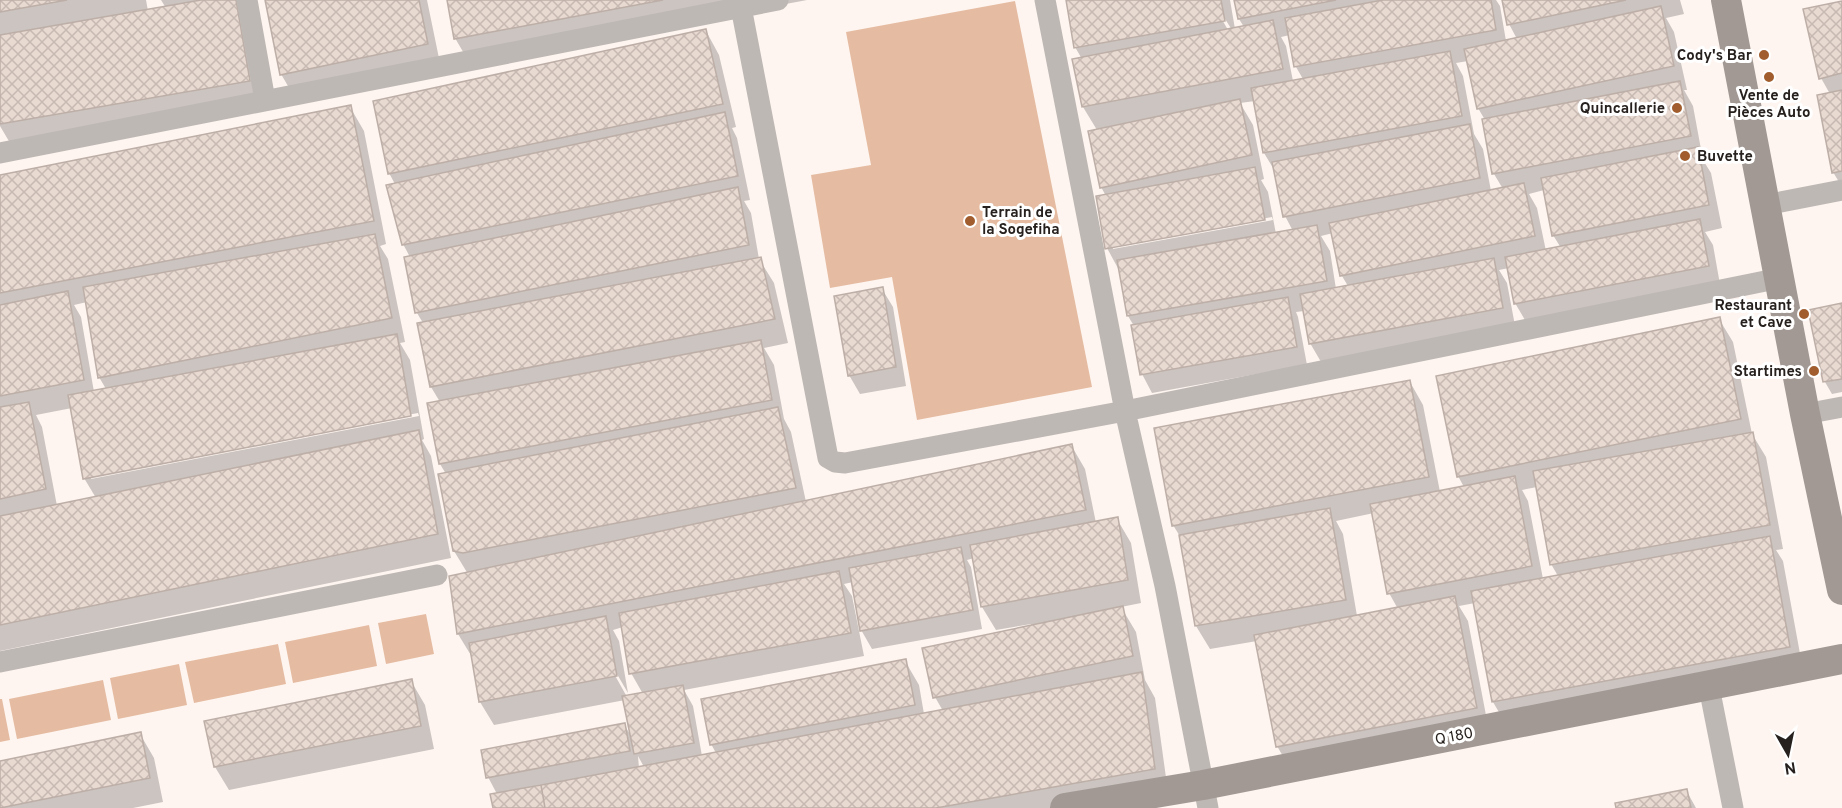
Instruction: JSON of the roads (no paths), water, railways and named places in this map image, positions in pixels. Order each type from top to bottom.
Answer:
[{"type":"street","points":[[247,0],[265,100]]},
{"type":"street","points":[[0,153],[778,0]]},
{"type":"street","points":[[1045,0],[1125,411],[1166,586],[1206,796]]},
{"type":"street","points":[[1726,0],[1805,414],[1842,590]]},
{"type":"street","points":[[741,7],[828,458],[835,462],[845,463],[1125,411],[1780,278]]},
{"type":"street","points":[[1765,205],[1842,189]]},
{"type":"street","points":[[1805,414],[1842,407]]},
{"type":"street","points":[[0,662],[437,576]]},
{"type":"street","name":"Q 180","points":[[1065,808],[1206,796],[1842,659]]},
{"type":"street","points":[[1709,687],[1733,808]]},
{"type":"place","name":"Cody's Bar","points":[[1764,55]]},
{"type":"place","name":"Vente de Pièces Auto","points":[[1769,77]]},
{"type":"place","name":"Quincallerie","points":[[1677,108]]},
{"type":"place","name":"Buvette","points":[[1685,156]]},
{"type":"place","name":"Terrain de la Sogefiha","points":[[970,221]]},
{"type":"place","name":"Restaurant et Cave","points":[[1804,314]]},
{"type":"place","name":"Startimes","points":[[1814,371]]}]
